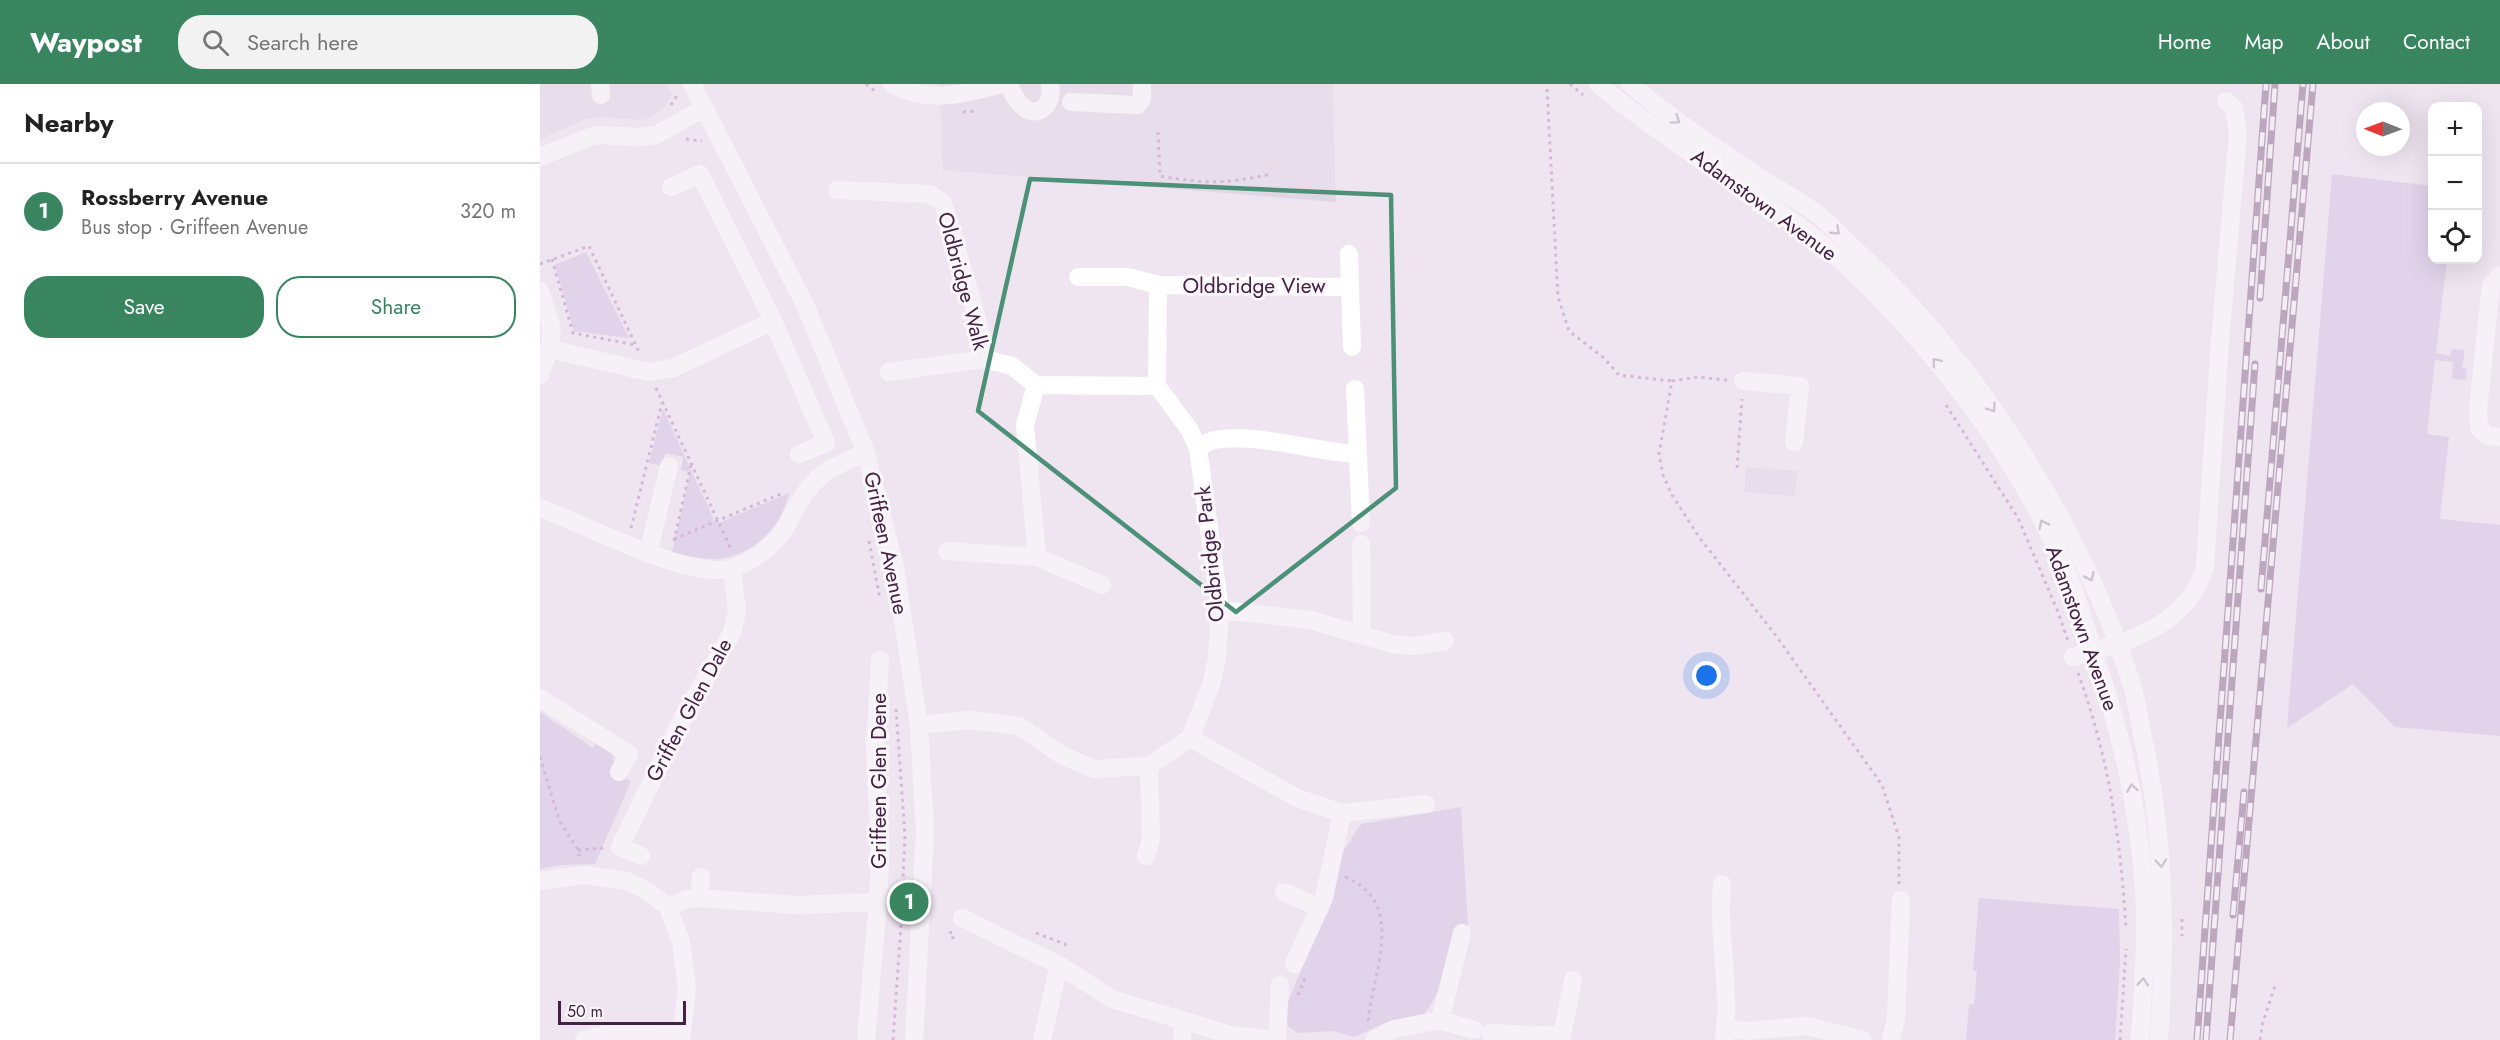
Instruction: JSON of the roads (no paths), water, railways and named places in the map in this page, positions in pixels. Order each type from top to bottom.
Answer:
[{"type":"street","name":"Griffeen Avenue","points":[[692,84],[806,307],[866,453],[895,567],[919,725],[925,832],[914,1040]]},
{"type":"street","points":[[892,84],[913,93],[945,97],[1002,84]]},
{"type":"street","points":[[1008,84],[1021,105],[1033,111],[1049,103],[1052,94],[1050,84]]},
{"type":"street","points":[[1071,102],[1137,105],[1142,99],[1142,84]]},
{"type":"street","name":"Adamstown Avenue","points":[[1629,84],[1655,106],[1820,216],[1891,283],[1957,358],[2011,436],[2080,556],[2132,685],[2151,771],[2162,866],[2164,962],[2159,1040]]},
{"type":"street","name":"Adamstown Avenue","points":[[1592,90],[1632,112],[1782,213],[1843,262],[1910,330],[1970,404],[2029,495],[2067,572],[2110,700],[2127,762],[2144,879],[2145,964],[2140,1040]]},
{"type":"street","points":[[2073,657],[2144,634],[2182,609],[2199,587],[2205,567],[2217,375],[2238,134],[2234,108],[2226,101]]},
{"type":"street","points":[[540,157],[595,135],[642,137],[656,135],[704,108]]},
{"type":"street","points":[[671,187],[700,174],[773,321],[826,443],[799,454]]},
{"type":"street","name":"Oldbridge Walk","points":[[837,190],[930,194],[943,203],[979,325],[984,359]]},
{"type":"street","name":"Oldbridge View","points":[[1349,254],[1352,347]]},
{"type":"street","points":[[2500,275],[2491,285],[2478,409],[2479,428],[2488,436],[2500,437]]},
{"type":"street","name":"Oldbridge View","points":[[1078,277],[1128,277],[1158,285],[1350,287]]},
{"type":"street","name":"Oldbridge View","points":[[1157,386],[1158,285]]},
{"type":"street","points":[[540,291],[552,329],[549,349],[540,375]]},
{"type":"street","points":[[549,349],[649,372],[673,368],[773,321]]},
{"type":"street","points":[[889,372],[984,359],[1012,366],[1036,385],[1157,386]]},
{"type":"street","points":[[1743,381],[1800,386],[1794,442]]},
{"type":"street","points":[[1036,385],[1025,425],[1037,557]]},
{"type":"street","name":"Oldbridge Park","points":[[1157,386],[1189,429],[1198,448],[1220,610],[1215,667],[1211,684],[1190,738]]},
{"type":"street","points":[[1355,389],[1361,523]]},
{"type":"street","points":[[1198,448],[1213,440],[1260,440],[1331,453],[1358,454]]},
{"type":"street","points":[[540,508],[678,565],[713,570],[735,567],[758,555],[776,540],[801,498],[826,469],[866,453]]},
{"type":"street","points":[[656,556],[669,466]]},
{"type":"street","points":[[1361,544],[1362,635]]},
{"type":"street","points":[[947,551],[1037,557],[1102,585]]},
{"type":"street","name":"Griffen Glen Dale","points":[[642,856],[612,847],[732,633],[737,612],[735,567]]},
{"type":"street","points":[[1220,610],[1311,620],[1392,644],[1413,646],[1445,641]]},
{"type":"street","name":"Griffeen Glen Dene","points":[[866,1040],[880,863],[875,746],[880,660]]},
{"type":"street","points":[[540,698],[629,754],[619,772]]},
{"type":"street","points":[[919,725],[969,720],[1019,726],[1063,756],[1094,770],[1149,766],[1190,738],[1297,798],[1342,813],[1426,804]]},
{"type":"street","points":[[1146,856],[1151,839],[1149,766]]},
{"type":"street","points":[[1294,964],[1320,908],[1342,813]]},
{"type":"street","points":[[540,881],[584,875],[627,881],[649,892],[668,907],[681,942],[687,989],[681,1038],[622,1031],[584,1040]]},
{"type":"street","points":[[699,898],[701,878]]},
{"type":"street","points":[[1722,884],[1720,912],[1725,1034],[1807,1026],[1863,1040]]},
{"type":"street","points":[[1284,892],[1320,908]]},
{"type":"street","points":[[668,907],[687,898],[796,905],[878,902]]},
{"type":"street","points":[[1891,1040],[1896,1018],[1902,900]]},
{"type":"street","points":[[962,918],[1064,959],[1112,999],[1183,1031],[1276,1040],[1280,985]]},
{"type":"street","points":[[1440,1020],[1462,933]]},
{"type":"street","points":[[1042,1040],[1064,959]]},
{"type":"street","points":[[1370,1035],[1440,1020],[1482,1031],[1562,1038],[1573,980]]},
{"type":"railway","points":[[2197,1040],[2266,84]]},
{"type":"railway","points":[[2260,298],[2275,84]]},
{"type":"railway","points":[[2261,589],[2303,84]]},
{"type":"railway","points":[[2230,1040],[2313,84]]},
{"type":"railway","points":[[2206,1040],[2255,364]]},
{"type":"railway","points":[[2233,915],[2244,792]]},
{"type":"place","name":"Rossberry Avenue","points":[[909,902]]}]
